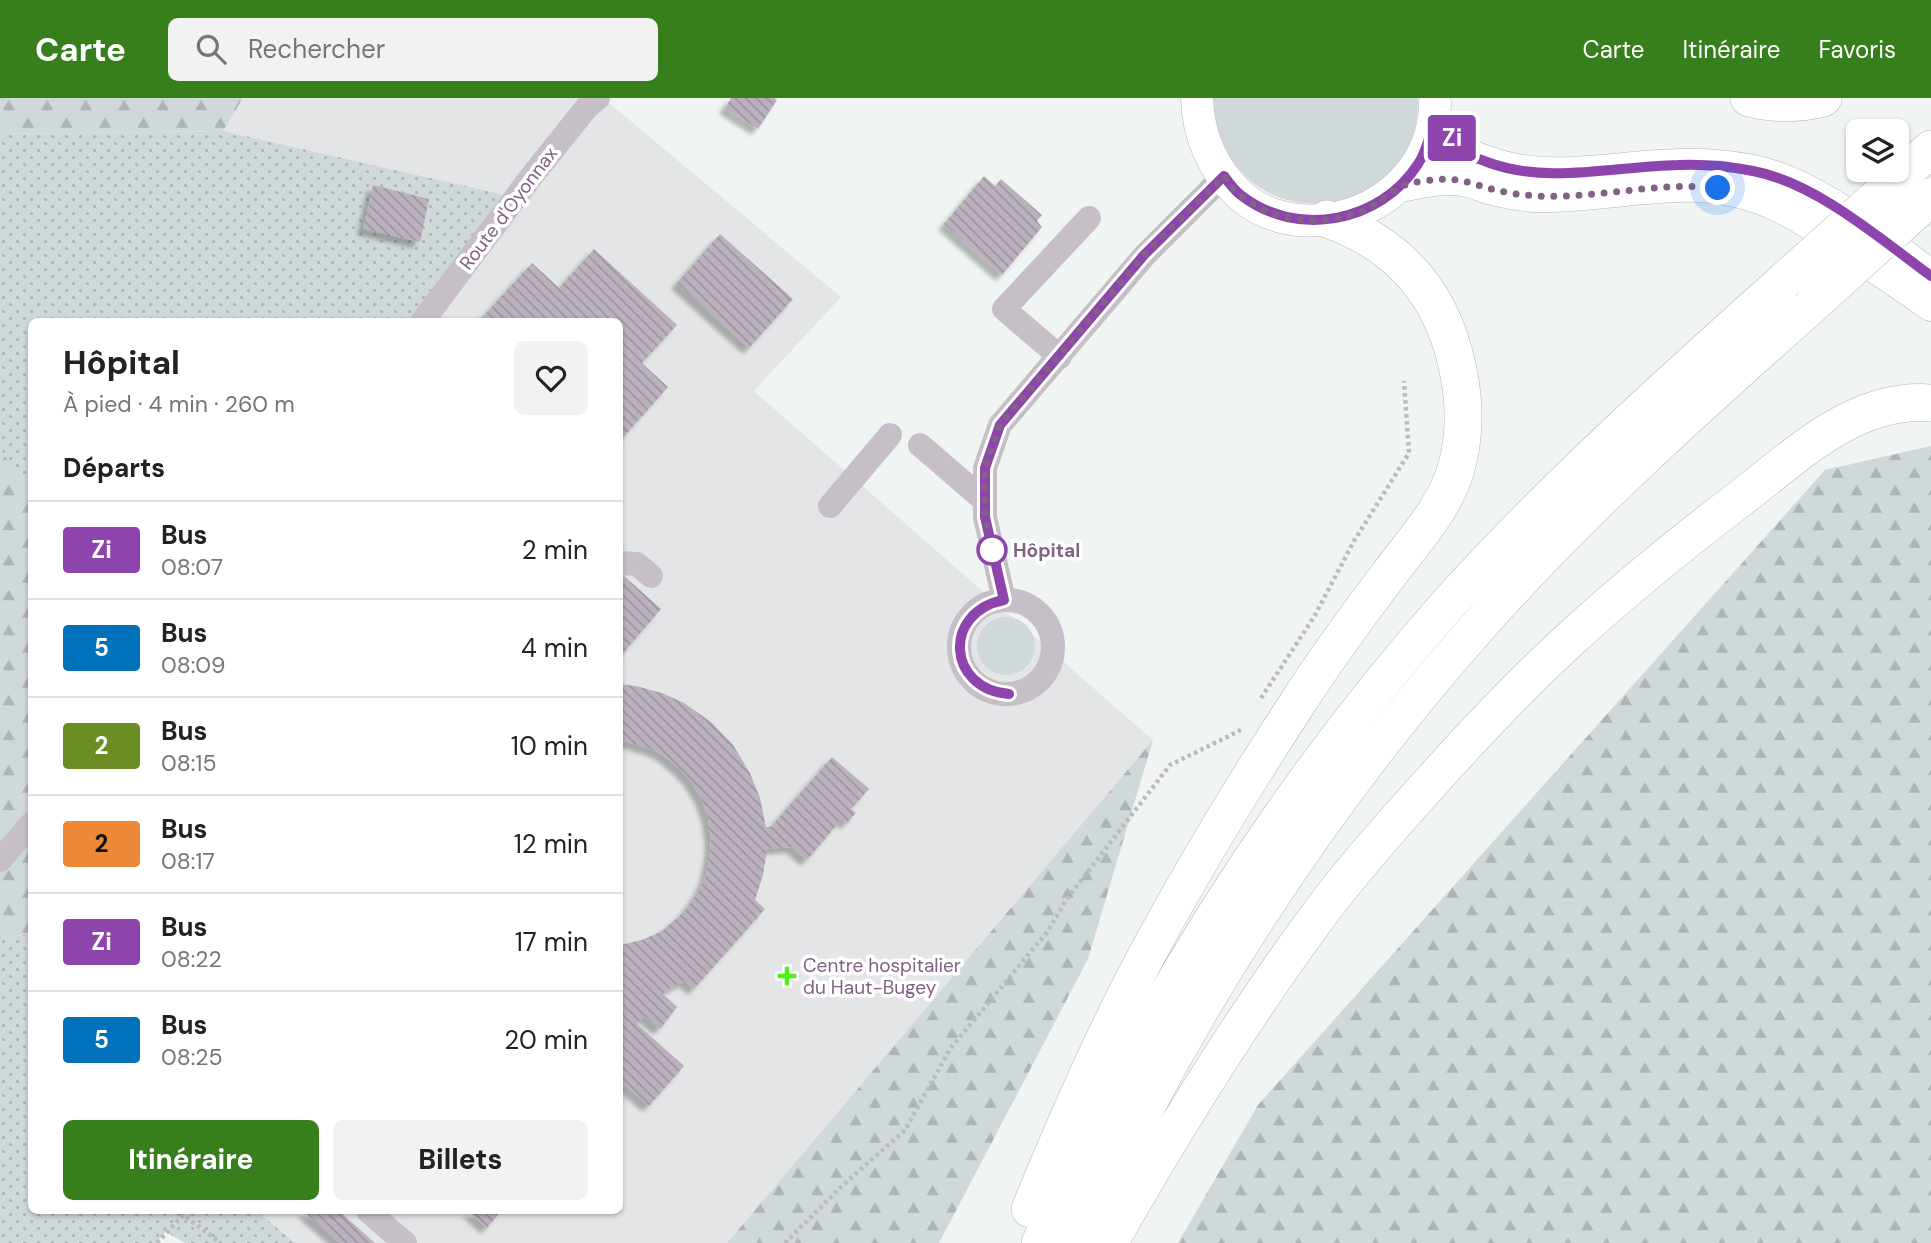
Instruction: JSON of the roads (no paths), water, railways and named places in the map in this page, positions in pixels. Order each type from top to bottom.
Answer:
[{"type":"highway","points":[[1749,98],[1797,103],[1823,98]]},
{"type":"highway","points":[[1040,1243],[1083,1152],[1145,1034],[1239,880],[1294,798],[1384,680],[1450,603],[1586,462],[1931,149]]},
{"type":"highway","points":[[1079,1243],[1141,1118],[1223,972],[1291,866],[1402,716],[1475,629],[1559,540],[1685,418],[1931,197]]},
{"type":"highway","points":[[1017,1243],[1077,1100],[1155,938],[1296,705],[1432,516],[1456,469],[1463,426],[1463,397],[1457,361],[1441,315],[1418,281],[1394,255],[1358,231],[1327,219]]},
{"type":"highway","points":[[1108,1243],[1210,1073],[1292,953],[1323,910],[1386,833],[1473,735],[1565,644],[1687,539],[1823,435],[1880,408],[1909,403],[1931,403]]},
{"type":"main road","points":[[1197,98],[1199,125],[1211,159],[1239,195],[1278,216],[1303,220],[1348,216],[1385,199],[1419,163],[1435,108]]},
{"type":"main road","points":[[1435,108],[1467,154],[1493,164],[1524,171],[1557,173],[1717,165],[1755,171],[1783,180],[1822,198],[1931,276]]},
{"type":"main road","points":[[1400,186],[1458,179],[1491,189],[1538,196],[1676,186],[1700,186],[1739,193],[1774,202],[1801,216],[1931,306]]},
{"type":"street","name":"Route d'Oyonnax","points":[[425,318],[531,177],[587,107],[598,98]]},
{"type":"street","points":[[1004,600],[985,517],[985,468],[1000,425],[1144,255],[1224,176]]},
{"type":"street","points":[[1059,357],[1004,309],[1089,218]]},
{"type":"street","points":[[831,506],[890,435]]},
{"type":"street","points":[[920,445],[985,501]]},
{"type":"street","points":[[623,563],[637,564],[651,576]]},
{"type":"street","points":[[0,860],[28,828]]},
{"type":"street","points":[[371,1214],[405,1243]]},
{"type":"place","name":"Hôpital","points":[[992,550]]},
{"type":"place","name":"Centre hospitalier du Haut-Bugey","points":[[787,976]]}]
